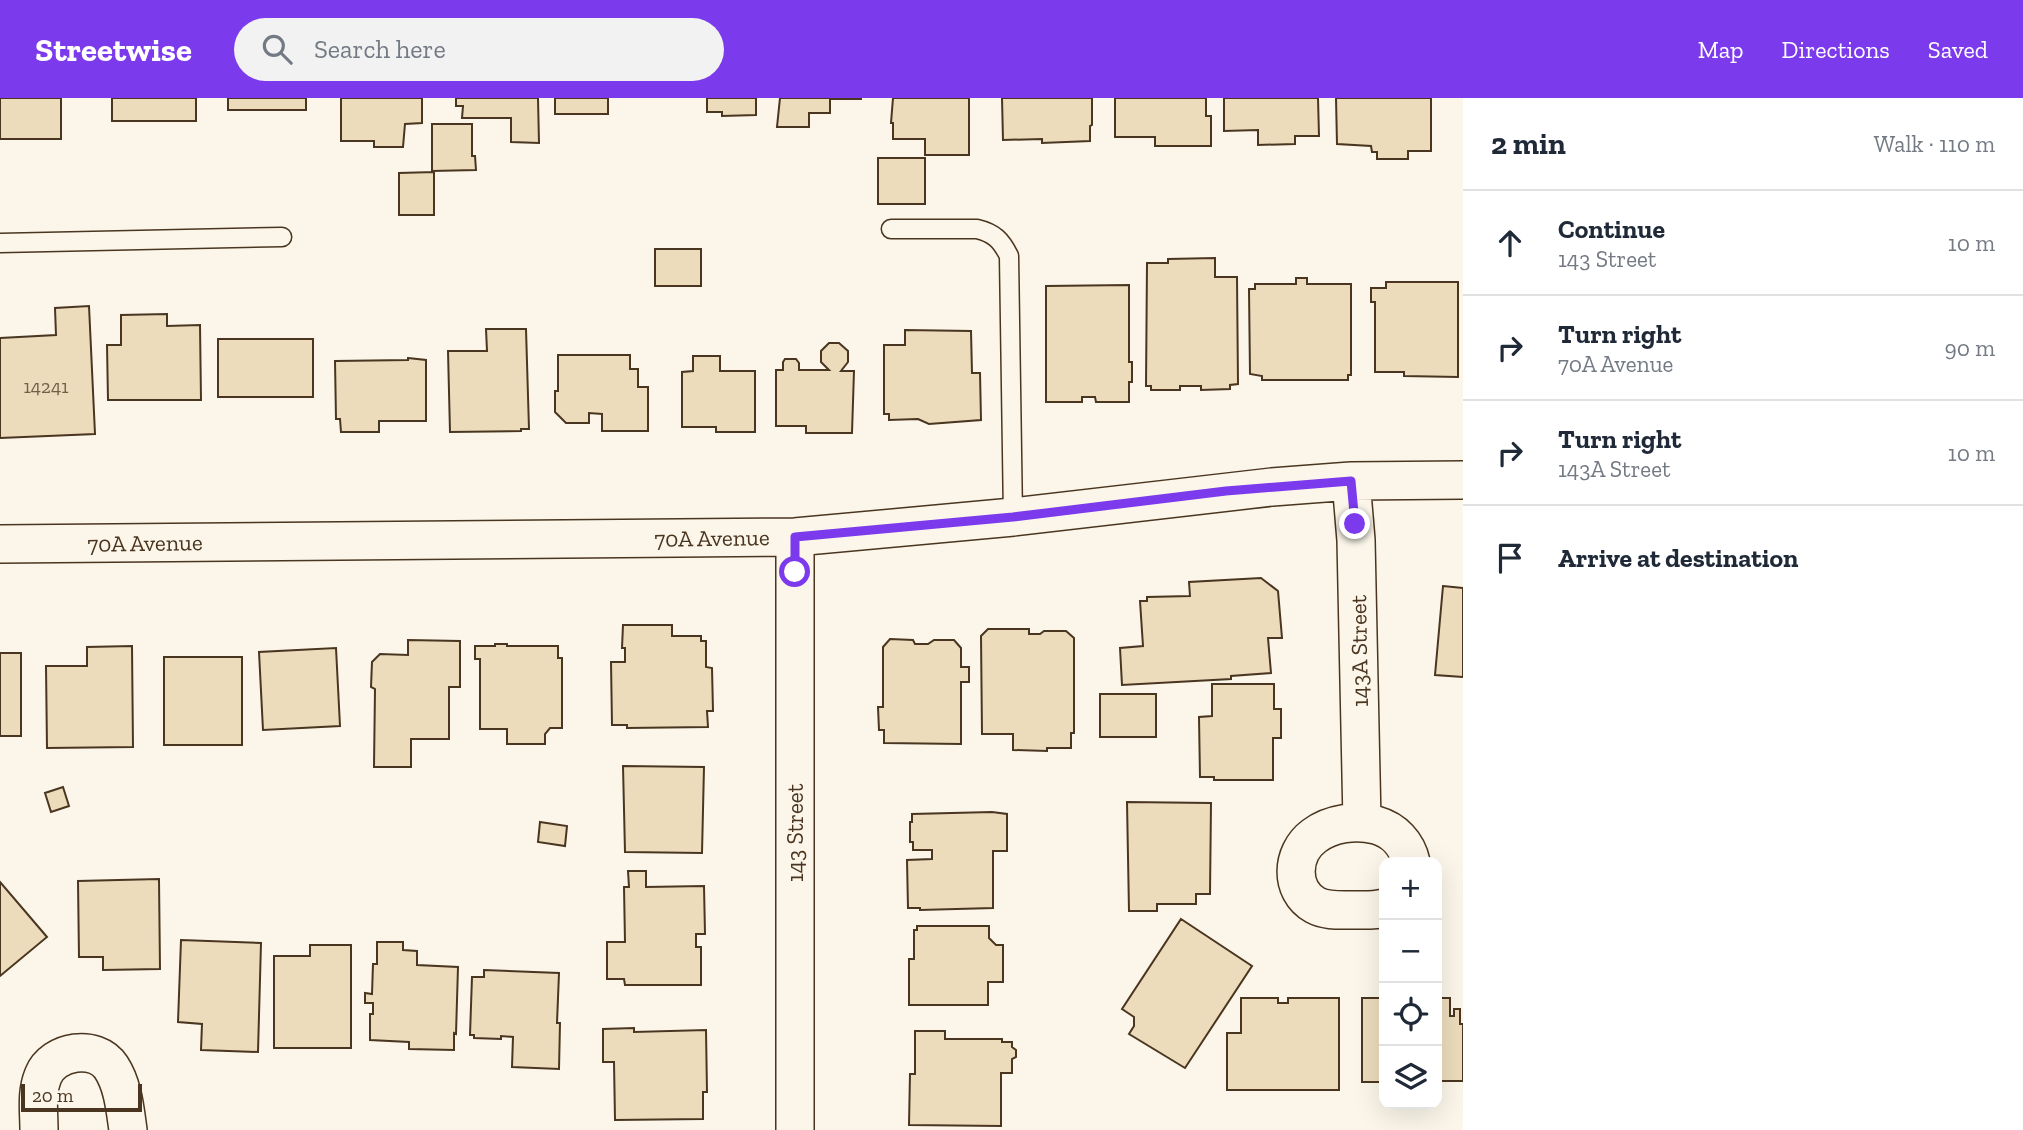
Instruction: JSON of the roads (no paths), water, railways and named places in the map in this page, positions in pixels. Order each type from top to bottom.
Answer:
[{"type":"street","name":"70A Avenue","points":[[0,544],[795,537],[1013,517],[1226,491],[1351,481],[1463,480]]},
{"type":"street","name":"143A Street","points":[[1351,481],[1356,540],[1362,822]]},
{"type":"street","name":"143 Street","points":[[795,537],[795,1130]]},
{"type":"street","points":[[1379,908],[1329,910],[1316,906],[1306,898],[1297,885],[1295,873],[1304,846],[1314,836],[1336,825],[1362,822],[1385,828],[1401,840],[1409,857]]},
{"type":"street","points":[[39,1130],[39,1090],[44,1072],[56,1060],[69,1054],[85,1052],[103,1057],[112,1068],[122,1094],[128,1130]]},
{"type":"lane","points":[[891,229],[976,229],[989,232],[1002,241],[1009,256],[1013,517]]},
{"type":"lane","points":[[0,243],[282,237]]}]
